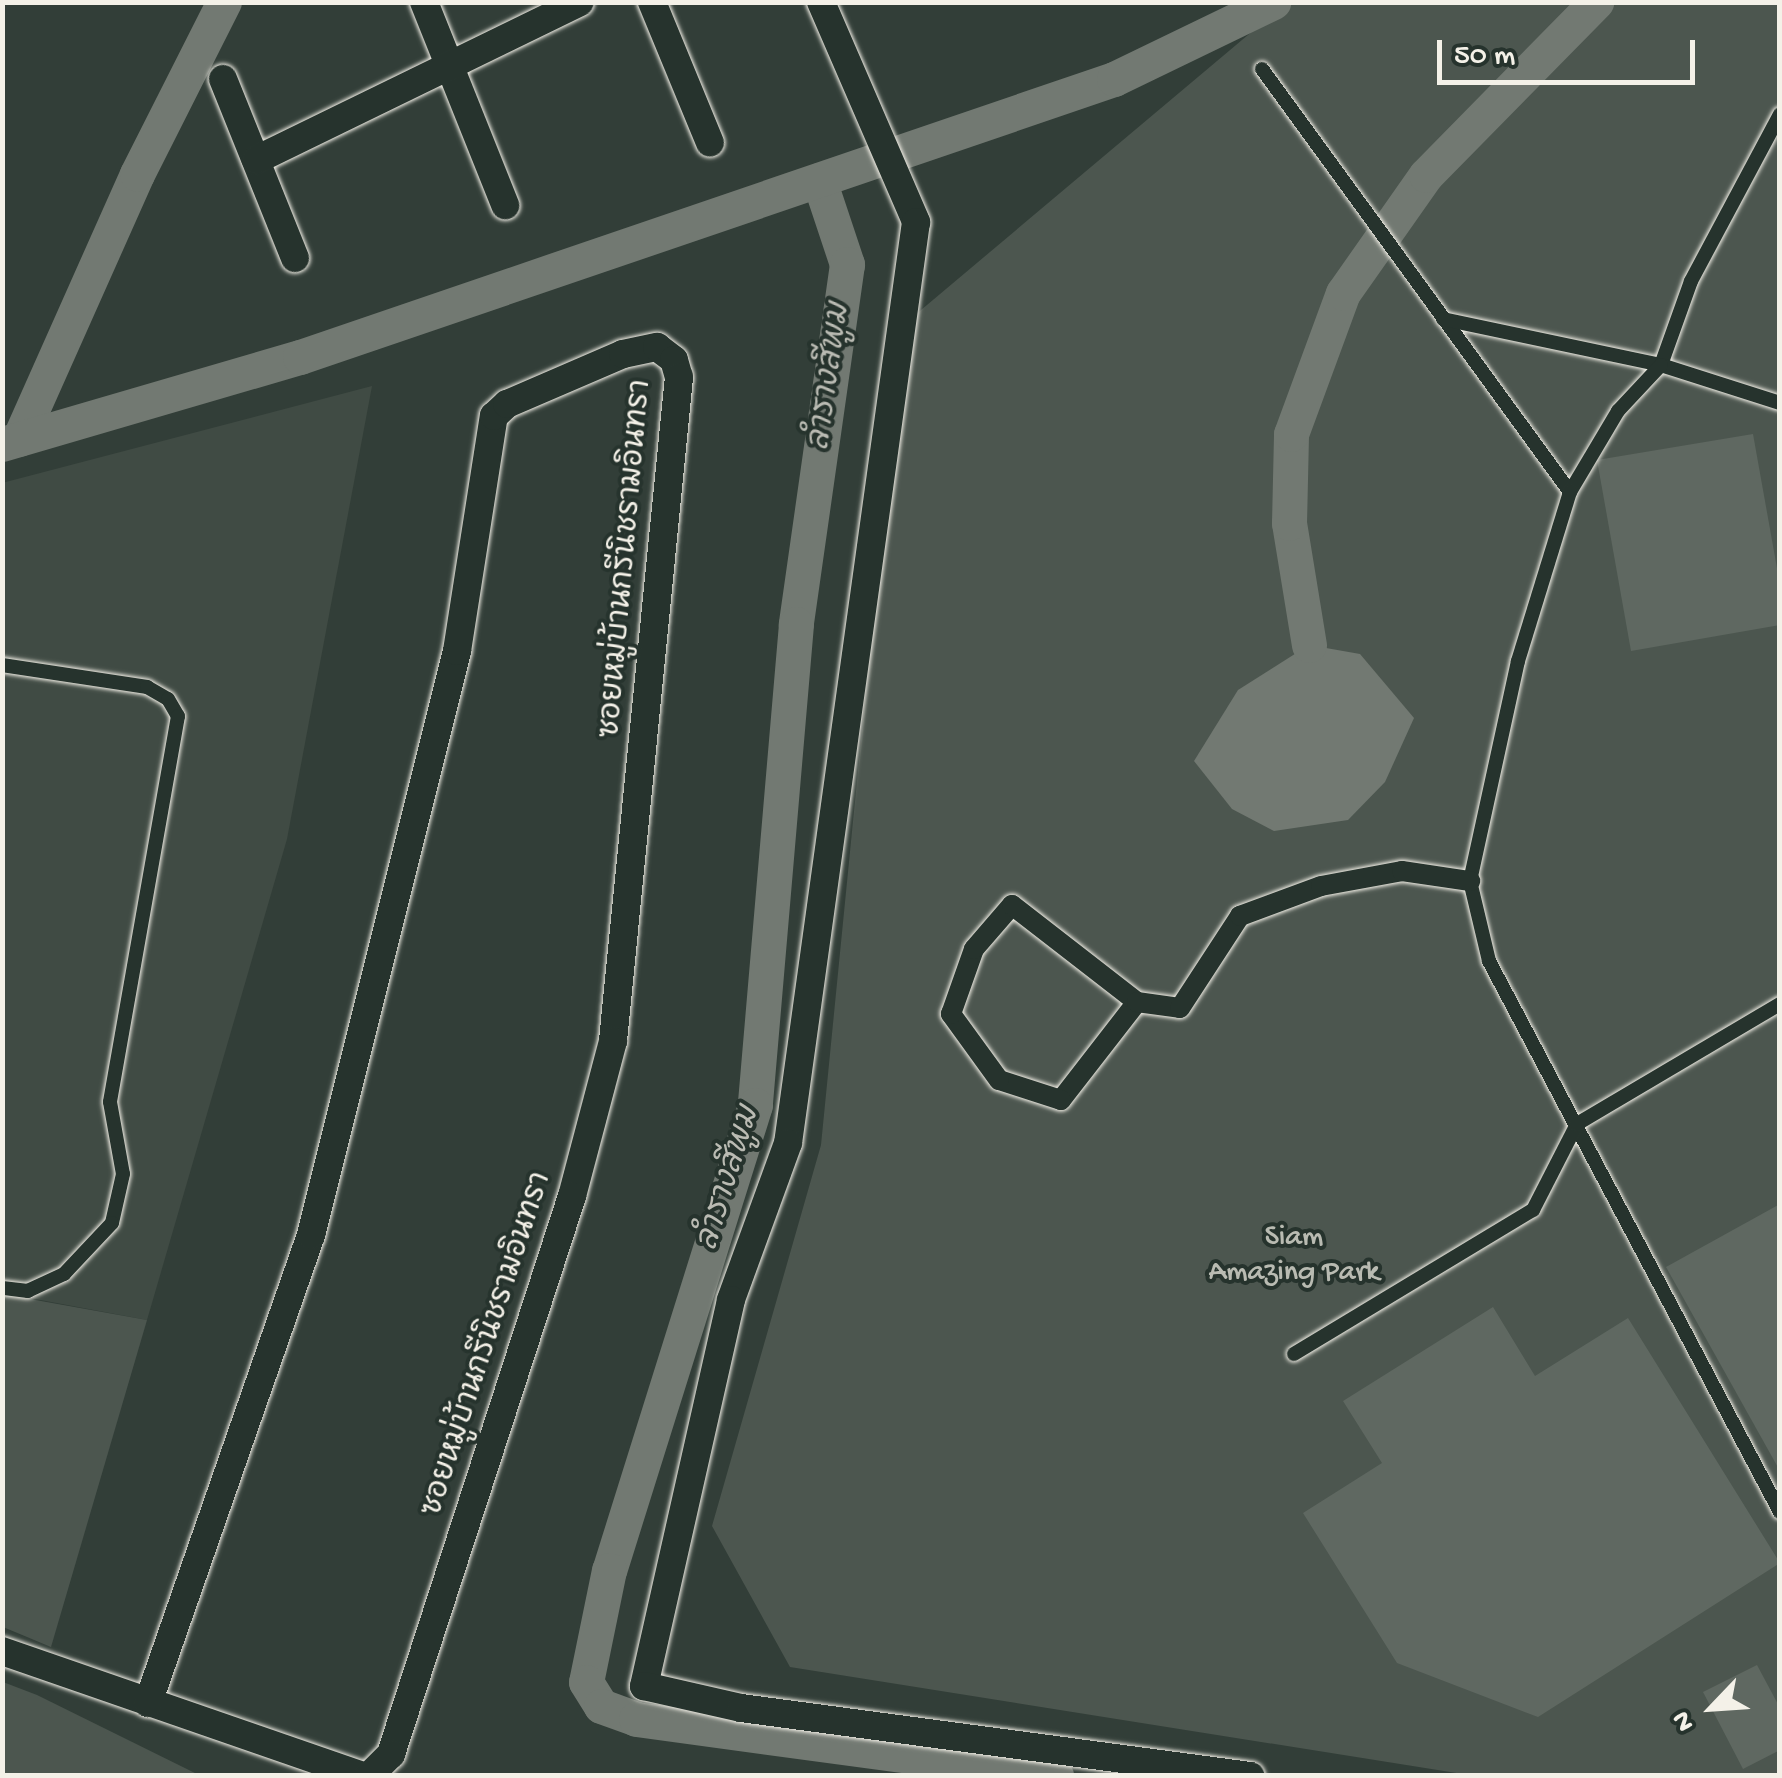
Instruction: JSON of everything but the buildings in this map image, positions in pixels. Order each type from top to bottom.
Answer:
[{"type":"street","points":[[424,2],[505,205]]},
{"type":"street","points":[[256,160],[580,2]]},
{"type":"street","points":[[652,2],[710,143]]},
{"type":"street","points":[[821,2],[916,222],[788,1143],[731,1300],[644,1686],[741,1708],[1250,1776]]},
{"type":"street","points":[[223,79],[295,258]]},
{"type":"street","name":"ซอยหมู่บ้านกรีนิชรามอินทรา","points":[[2,1651],[148,1703],[366,1776],[391,1754],[572,1196],[613,1041],[678,395],[674,360],[657,347],[590,368],[507,404],[494,416],[457,651],[311,1236],[148,1703]]},
{"type":"street","points":[[1137,1002],[1061,1100],[1000,1080],[951,1014],[974,949],[1012,906],[1137,1002],[1180,1008],[1240,916],[1322,886],[1402,871],[1470,881]]},
{"type":"lane","points":[[1262,69],[1570,492]]},
{"type":"lane","points":[[1780,114],[1691,281],[1660,365],[1618,411],[1570,492],[1518,661],[1470,881],[1489,960],[1780,1512]]},
{"type":"lane","points":[[1444,319],[1660,365],[1780,403]]},
{"type":"lane","points":[[2,665],[148,687],[168,700],[178,716],[110,1102],[122,1174],[112,1223],[64,1274],[28,1292],[2,1288]]},
{"type":"lane","points":[[1294,1354],[1533,1210],[1576,1124],[1780,1004]]},
{"type":"shaded area","points":[[372,386],[287,839],[147,1320],[3,1293],[2,483]]},
{"type":"shaded area","points":[[1309,645],[1360,654],[1414,718],[1385,782],[1348,820],[1274,831],[1232,809],[1194,761],[1238,690]]},
{"type":"green space","name":"Siam Amazing Park","points":[[1286,3],[1779,3],[1779,1775],[1469,1775],[790,1667],[712,1526],[821,1145],[902,326]]},
{"type":"green space","points":[[2,1294],[147,1320],[51,1647],[3,1627]]},
{"type":"green space","points":[[3,1682],[37,1695],[199,1775],[3,1775]]},
{"type":"waterway","points":[[19,439],[137,174],[224,2]]},
{"type":"waterway","points":[[2,444],[300,357],[1114,79],[1273,2]]},
{"type":"waterway","points":[[1309,645],[1289,523],[1291,434],[1343,293],[1426,175],[1596,2]]},
{"type":"waterway","name":"ลำรางสีพูม","points":[[819,180],[847,264],[796,624],[755,1105],[609,1570],[586,1682],[601,1706],[636,1719],[1056,1776]]}]
